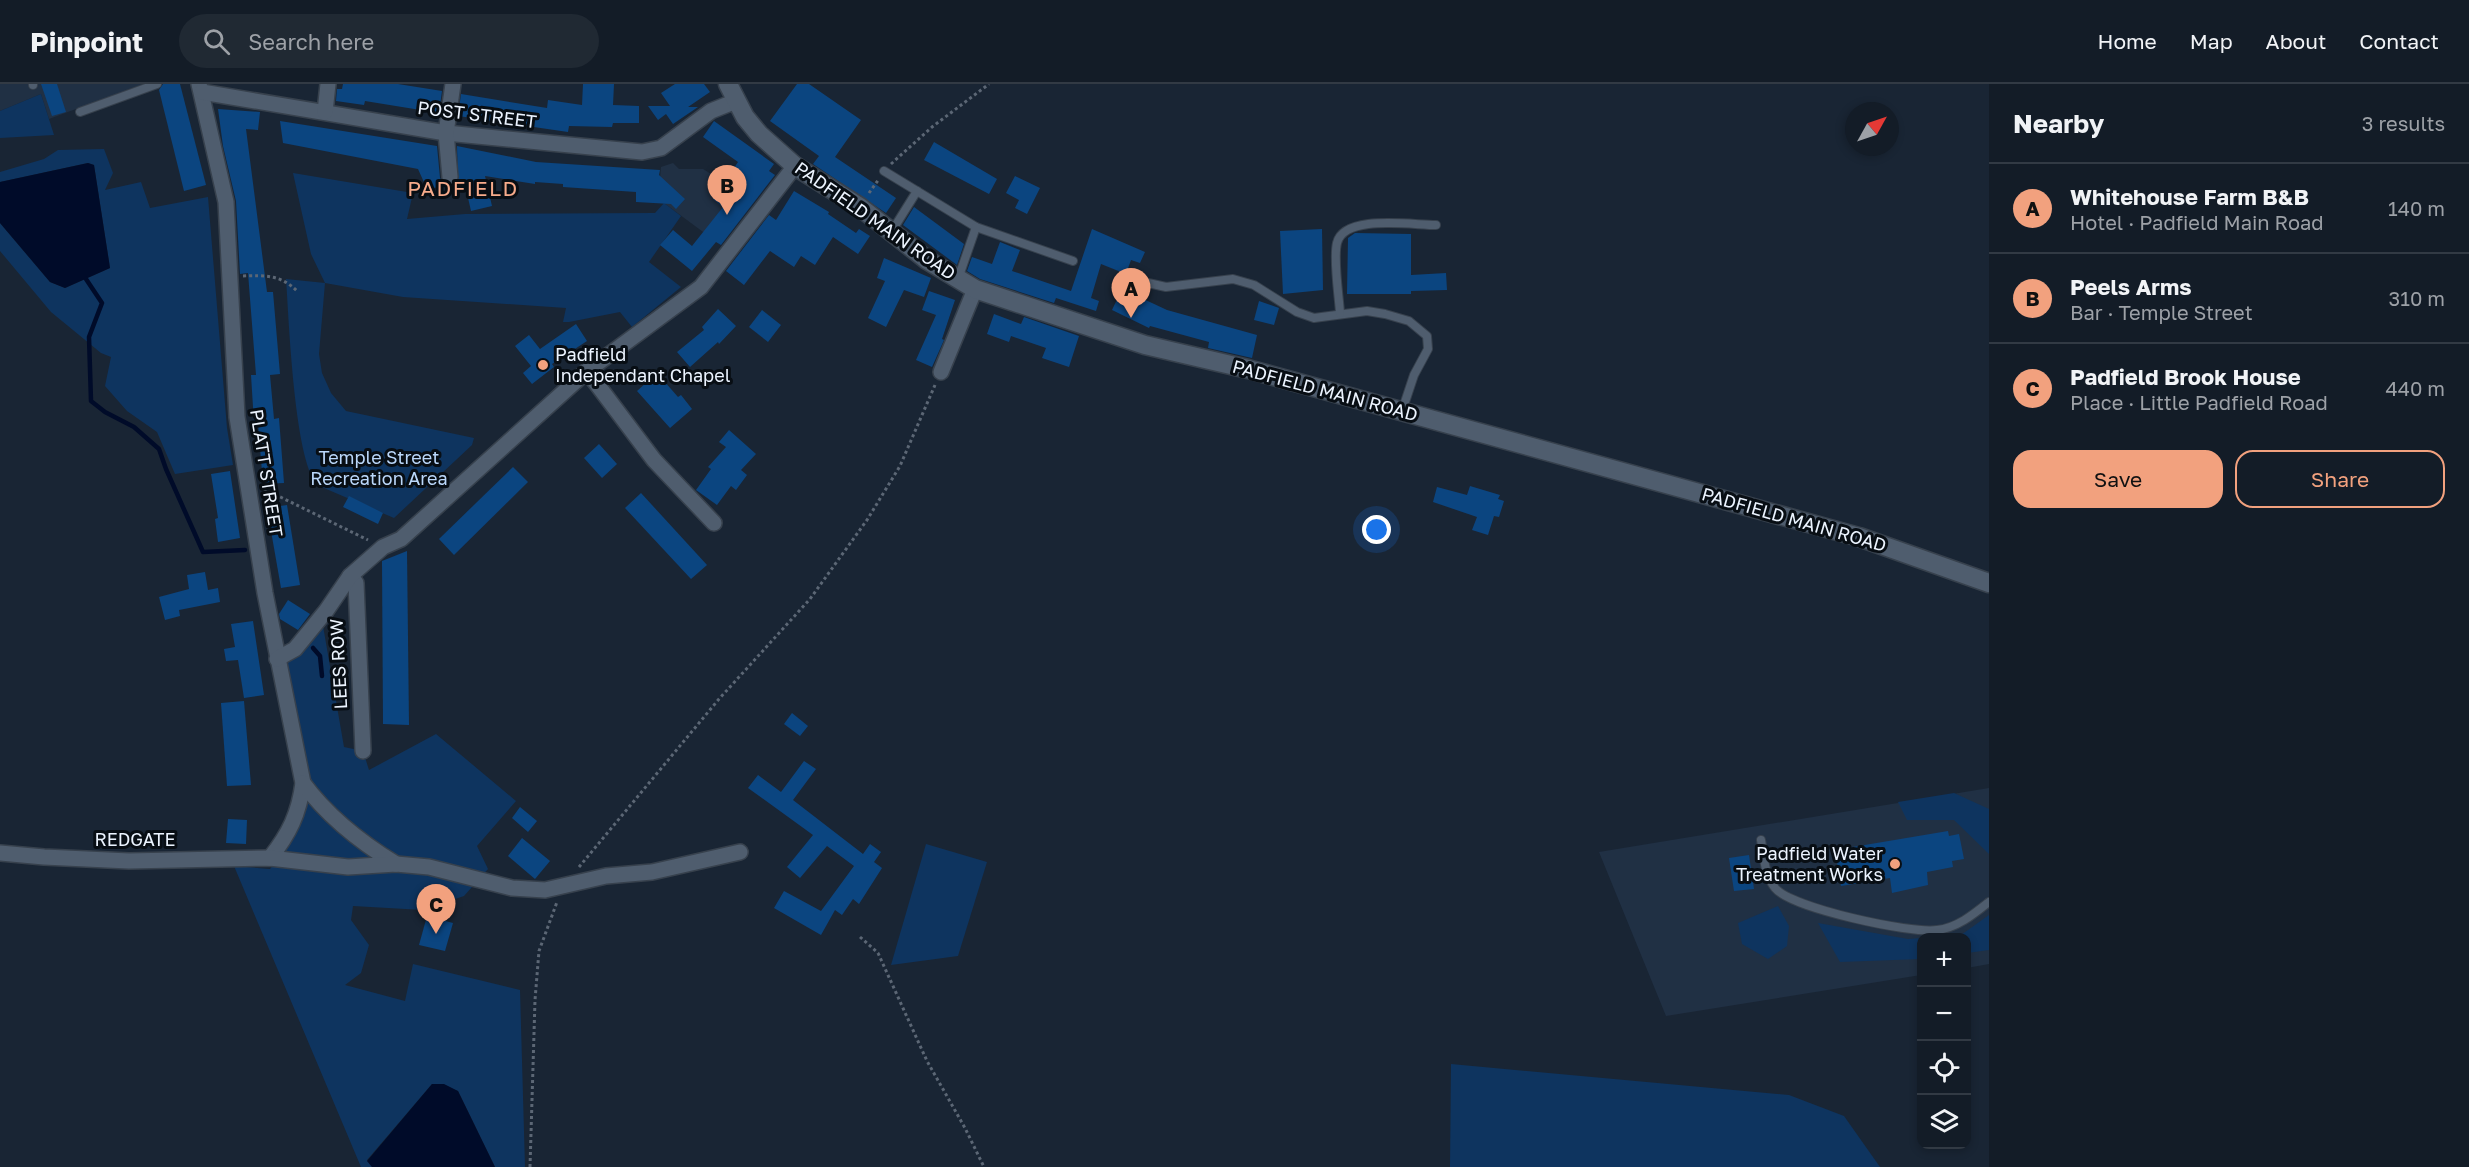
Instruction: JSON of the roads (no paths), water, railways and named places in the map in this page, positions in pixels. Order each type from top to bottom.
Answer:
[{"type":"street","points":[[324,112],[328,84]]},
{"type":"street","points":[[450,177],[446,133],[453,84]]},
{"type":"street","name":"POST STREET","points":[[201,88],[446,133],[642,152],[661,148],[711,111],[732,92]]},
{"type":"street","name":"PLATT STREET","points":[[201,88],[226,202],[237,417],[277,658],[303,783],[300,806],[285,839],[270,858]]},
{"type":"street","name":"PADFIELD MAIN ROAD","points":[[732,92],[759,135],[795,166],[860,207],[927,260],[975,290],[1145,345],[1248,369],[1859,537],[1989,583]]},
{"type":"street","points":[[277,658],[295,649],[351,576],[383,547],[401,539],[587,371],[701,287],[795,166]]},
{"type":"street","points":[[941,372],[975,290]]},
{"type":"street","points":[[587,371],[654,460],[714,524]]},
{"type":"street","name":"LEES ROW","points":[[351,576],[356,583],[363,751]]},
{"type":"street","points":[[303,783],[316,802],[361,843],[396,864]]},
{"type":"street","name":"REDGATE","points":[[0,853],[129,861],[270,858],[348,867],[396,864],[429,867],[513,888],[545,890],[606,876],[652,872],[740,852]]},
{"type":"lane","points":[[80,112],[157,84]]},
{"type":"lane","points":[[884,171],[976,227],[1073,261]]},
{"type":"lane","points":[[891,232],[917,191]]},
{"type":"lane","points":[[1340,314],[1337,244],[1342,232],[1359,224],[1436,225]]},
{"type":"lane","points":[[958,279],[976,227]]},
{"type":"lane","points":[[1148,283],[1166,287],[1233,279],[1254,285],[1297,312],[1314,318],[1367,311],[1409,321],[1427,336],[1428,349],[1414,375],[1401,412]]},
{"type":"lane","points":[[1761,840],[1765,869],[1776,889],[1821,911],[1901,927],[1936,930],[1959,923],[1989,902]]},
{"type":"waterway","points":[[86,279],[102,303],[89,337],[91,401],[105,412],[134,427],[159,449],[203,552],[245,550]]},
{"type":"waterway","points":[[313,648],[320,656],[322,676]]},
{"type":"place","name":"Peels Arms","points":[[727,215]]},
{"type":"place","name":"Whitehouse Farm B&B","points":[[1131,318]]},
{"type":"place","name":"Padfield Independant Chapel","points":[[543,365]]},
{"type":"place","name":"Padfield Water Treatment Works","points":[[1895,864]]},
{"type":"place","name":"Padfield Brook House","points":[[436,934]]},
{"type":"district","name":"PADFIELD","points":[[463,189]]},
{"type":"park label","name":"Temple Street Recreation Area","points":[[379,468]]}]
